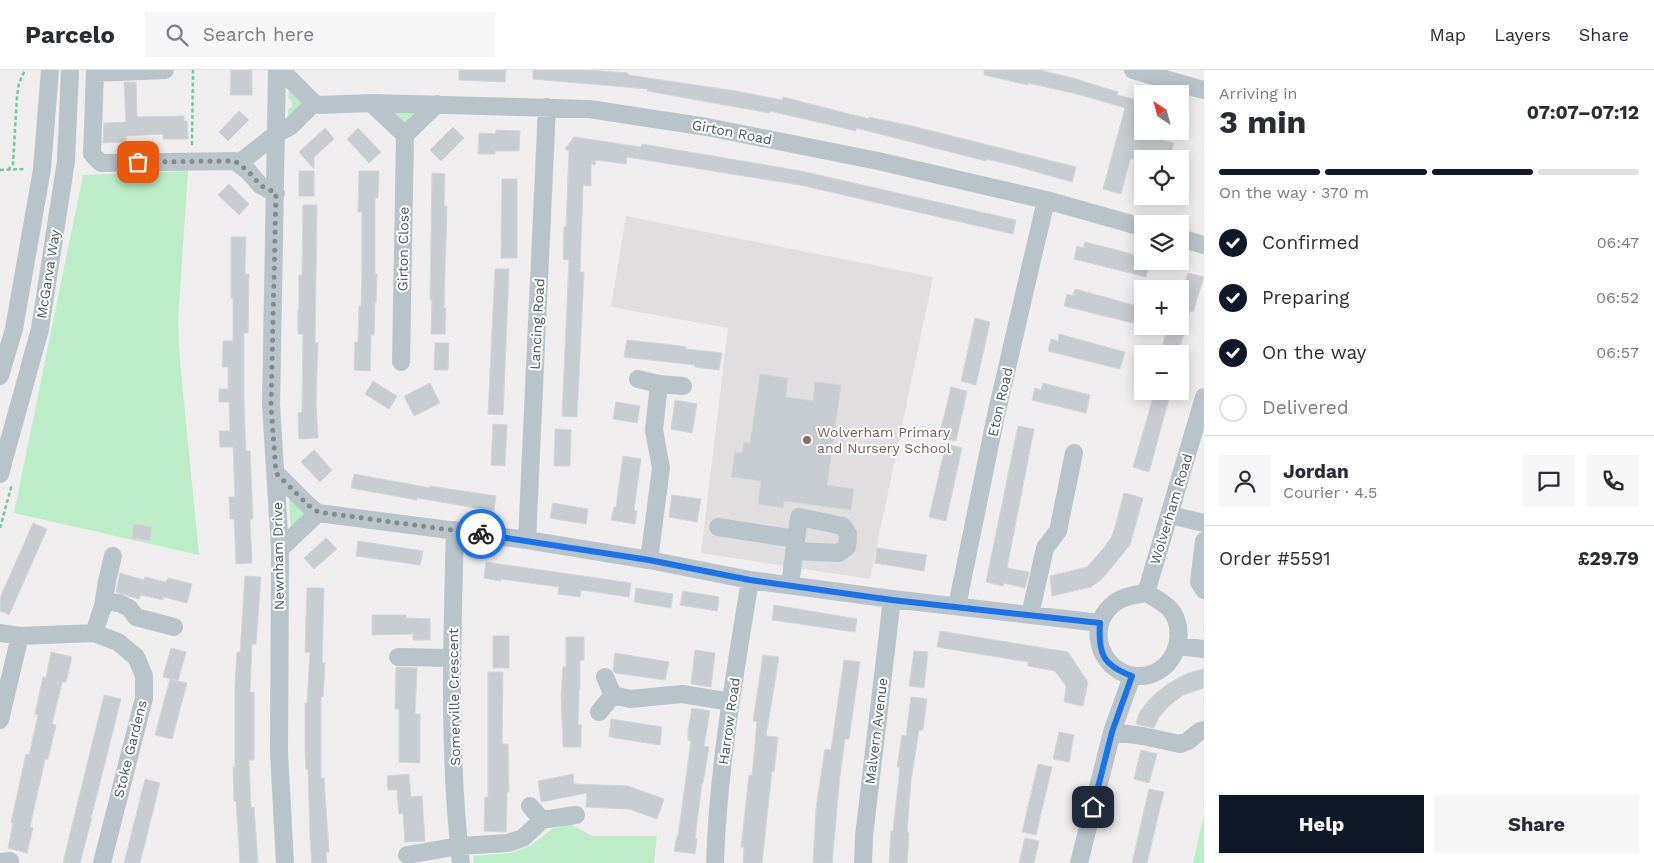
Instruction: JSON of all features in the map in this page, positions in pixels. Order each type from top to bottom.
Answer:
[{"type":"street","name":"McGarva Way","points":[[0,376],[14,328],[42,169],[50,70]]},
{"type":"street","name":"McGarva Way","points":[[0,474],[40,329],[66,161],[70,70]]},
{"type":"street","points":[[164,70],[95,72],[92,154],[101,163],[235,161],[239,162],[260,185],[276,193]]},
{"type":"street","points":[[239,162],[276,134],[290,126],[314,103],[279,70]]},
{"type":"street","name":"Newnham Drive","points":[[279,70],[271,405],[280,548],[279,753],[285,863]]},
{"type":"street","points":[[1144,71],[1204,90]]},
{"type":"street","name":"Girton Road","points":[[314,103],[319,105],[371,103],[589,108],[707,126],[878,161],[1046,200],[1134,225]]},
{"type":"street","points":[[371,103],[405,135],[437,104]]},
{"type":"street","name":"Lancing Road","points":[[527,540],[547,107]]},
{"type":"street","name":"Girton Close","points":[[401,362],[405,135]]},
{"type":"street","name":"Eton Road","points":[[957,606],[996,415],[1046,200]]},
{"type":"street","points":[[1189,241],[1204,245]]},
{"type":"street","points":[[638,379],[659,384],[683,386]]},
{"type":"street","points":[[649,560],[661,468],[654,430],[659,384]]},
{"type":"street","name":"Wolverham Road","points":[[1146,593],[1204,397]]},
{"type":"street","points":[[1030,615],[1045,548],[1058,531],[1074,454]]},
{"type":"street","points":[[276,473],[308,505],[318,512],[527,540],[649,560],[750,580],[892,600],[1100,623]]},
{"type":"street","points":[[280,548],[318,512]]},
{"type":"street","points":[[1170,514],[1204,523]]},
{"type":"street","points":[[718,527],[795,545],[790,585]]},
{"type":"street","name":"Somerville Crescent","points":[[455,530],[452,658],[454,775],[460,854]]},
{"type":"street","points":[[1204,540],[1199,582],[1204,590]]},
{"type":"street","points":[[94,633],[103,606],[113,556]]},
{"type":"street","name":"Harrow Road","points":[[715,863],[717,811],[731,702],[750,580]]},
{"type":"street","points":[[1146,593],[1163,602],[1172,612],[1178,625],[1178,646],[1172,659],[1164,667],[1152,674],[1132,676],[1118,671],[1103,656],[1099,643],[1100,623],[1110,607],[1122,599],[1146,593]]},
{"type":"street","name":"Malvern Avenue","points":[[863,863],[864,836],[892,600]]},
{"type":"street","points":[[103,606],[109,602],[119,603],[129,608],[136,617],[174,627]]},
{"type":"street","name":"Stoke Gardens","points":[[0,633],[20,636],[94,633],[118,642],[136,657],[144,676],[144,698],[102,863]]},
{"type":"street","points":[[0,720],[20,636]]},
{"type":"street","points":[[1178,646],[1204,649]]},
{"type":"street","points":[[398,657],[452,658]]},
{"type":"street","points":[[1079,863],[1112,732],[1132,676]]},
{"type":"street","points":[[605,677],[613,695]]},
{"type":"street","points":[[613,695],[630,698],[682,694],[731,702]]},
{"type":"street","points":[[599,712],[613,695]]},
{"type":"street","points":[[1112,732],[1180,744],[1204,730]]},
{"type":"street","points":[[530,806],[542,820]]},
{"type":"street","points":[[407,855],[460,854],[508,843],[523,838],[542,820],[576,815]]},
{"type":"path","points":[[8,170],[13,164],[19,83],[25,70]]},
{"type":"path","points":[[192,162],[193,70]]},
{"type":"path","points":[[0,170],[42,169]]},
{"type":"shaded area","name":"Wolverham Primary and Nursery School","points":[[626,216],[933,277],[870,579],[701,553],[728,328],[611,307]]},
{"type":"green space","points":[[289,88],[305,104],[288,120],[288,109],[292,107],[292,102],[288,98]]},
{"type":"green space","points":[[391,112],[418,112],[406,128]]},
{"type":"green space","points":[[188,171],[178,322],[180,361],[199,555],[14,513],[83,175]]},
{"type":"green space","points":[[293,498],[308,515],[291,532],[289,500]]},
{"type":"green space","points":[[1204,814],[1204,863],[1193,863]]},
{"type":"green space","points":[[570,824],[592,836],[657,836],[654,863],[474,863],[473,856],[510,853],[530,846],[552,829]]},
{"type":"building","points":[[231,70],[252,70],[252,95],[230,95]]},
{"type":"building","points":[[459,70],[506,70],[505,82],[459,80]]},
{"type":"building","points":[[533,70],[588,70],[628,73],[628,75],[736,91],[782,100],[783,97],[869,119],[869,117],[912,126],[1076,167],[1072,182],[1012,165],[986,159],[986,161],[856,128],[856,131],[770,111],[769,113],[647,91],[648,89],[533,79]]},
{"type":"building","points":[[984,70],[1040,70],[1118,92],[1117,95],[1134,99],[1134,140],[1162,140],[1174,143],[1172,150],[1134,150],[1134,159],[1130,159],[1121,194],[1103,189],[1125,108],[1081,95],[984,75]]},
{"type":"building","points":[[124,82],[136,82],[137,117],[184,116],[184,121],[187,121],[188,139],[163,139],[163,134],[126,136],[126,142],[103,143],[104,123],[126,122]]},
{"type":"building","points":[[239,111],[249,120],[228,141],[219,132]]},
{"type":"building","points":[[453,127],[464,138],[441,161],[430,150]]},
{"type":"building","points":[[325,128],[334,139],[314,157],[314,169],[299,152]]},
{"type":"building","points":[[358,128],[381,152],[369,163],[347,139]]},
{"type":"building","points":[[496,130],[520,131],[519,151],[495,151],[495,154],[478,154],[479,133],[496,134]]},
{"type":"building","points":[[574,137],[641,147],[642,144],[801,171],[1016,220],[1013,234],[800,185],[627,157],[626,164],[596,160],[595,165],[591,164],[591,186],[583,185],[580,272],[584,272],[577,417],[562,416],[569,260],[563,259],[569,151],[565,149]]},
{"type":"building","points":[[299,171],[314,171],[314,196],[299,196]]},
{"type":"building","points":[[359,171],[379,171],[378,198],[375,198],[376,302],[374,335],[371,335],[370,371],[354,370],[355,342],[358,342],[359,306],[361,307],[362,270],[362,212],[358,212]]},
{"type":"building","points":[[432,173],[445,174],[444,206],[447,206],[445,334],[431,334]]},
{"type":"building","points":[[502,179],[517,179],[517,258],[501,258]]},
{"type":"building","points":[[229,184],[249,204],[239,215],[218,195]]},
{"type":"building","points":[[303,205],[317,205],[315,343],[318,343],[316,402],[318,438],[299,439],[298,413],[302,412],[303,334],[298,334],[298,309],[299,275],[302,275]]},
{"type":"building","points":[[231,237],[246,237],[245,274],[249,274],[248,333],[244,333],[244,402],[246,451],[250,451],[253,519],[250,519],[252,563],[236,564],[234,519],[230,519],[229,497],[235,497],[233,447],[220,447],[219,431],[230,431],[229,402],[219,402],[219,389],[228,389],[228,367],[222,367],[223,341],[233,341]]},
{"type":"building","points":[[1085,242],[1132,254],[1134,256],[1134,270],[1148,270],[1146,277],[1074,259],[1077,246],[1083,248]]},
{"type":"building","points":[[495,269],[509,269],[503,415],[488,414]]},
{"type":"building","points":[[1188,273],[1204,277],[1193,312],[1190,311],[1189,315],[1189,280],[1186,280]]},
{"type":"building","points":[[1075,289],[1134,305],[1134,323],[1064,306],[1067,294],[1073,296]]},
{"type":"building","points":[[975,318],[990,322],[976,385],[961,381]]},
{"type":"building","points":[[1059,334],[1125,352],[1120,369],[1048,351],[1051,339],[1058,341]]},
{"type":"building","points":[[1165,335],[1183,335],[1181,345],[1163,345]]},
{"type":"building","points":[[627,340],[722,353],[719,370],[695,367],[695,365],[624,357]]},
{"type":"building","points":[[435,343],[449,343],[448,370],[434,370]]},
{"type":"building","points":[[760,374],[788,378],[786,397],[813,401],[815,382],[841,385],[827,485],[854,489],[851,510],[784,501],[783,508],[758,504],[761,481],[731,477],[735,452],[742,453],[744,442],[750,443]]},
{"type":"building","points":[[373,381],[397,396],[389,409],[365,394]]},
{"type":"building","points":[[430,383],[440,403],[414,416],[404,396]]},
{"type":"building","points":[[1043,383],[1090,395],[1086,413],[1032,400],[1035,388],[1041,390]]},
{"type":"building","points":[[951,387],[967,391],[956,441],[939,437]]},
{"type":"building","points":[[675,400],[697,404],[692,433],[671,429]]},
{"type":"building","points":[[1152,400],[1169,400],[1149,472],[1133,467]]},
{"type":"building","points":[[616,402],[640,406],[637,423],[613,419]]},
{"type":"building","points":[[493,424],[507,425],[505,466],[491,465]]},
{"type":"building","points":[[1018,426],[1034,429],[1007,568],[1029,572],[1025,588],[1004,583],[1003,586],[986,582]]},
{"type":"building","points":[[555,429],[571,430],[570,466],[554,466]]},
{"type":"building","points":[[946,444],[962,448],[946,521],[929,517]]},
{"type":"building","points":[[314,450],[332,470],[320,482],[301,462]]},
{"type":"building","points":[[623,456],[641,459],[634,510],[637,511],[635,524],[611,520],[614,507],[616,507]]},
{"type":"building","points":[[354,474],[430,488],[430,486],[496,496],[494,511],[351,488]]},
{"type":"building","points":[[1124,493],[1143,498],[1130,545],[1102,579],[1091,587],[1052,596],[1050,576],[1087,567],[1111,538]]},
{"type":"building","points":[[672,495],[701,499],[697,522],[669,517]]},
{"type":"building","points":[[553,503],[588,509],[586,524],[550,518]]},
{"type":"building","points":[[33,523],[47,529],[9,615],[0,611],[0,598]]},
{"type":"building","points":[[134,524],[152,527],[150,541],[132,538]]},
{"type":"building","points":[[326,538],[337,549],[314,569],[304,558]]},
{"type":"building","points":[[358,541],[423,551],[420,565],[356,556]]},
{"type":"building","points":[[877,548],[927,555],[924,571],[875,563]]},
{"type":"building","points":[[486,562],[631,583],[629,597],[581,590],[580,597],[558,594],[559,587],[484,578]]},
{"type":"building","points":[[120,573],[144,580],[145,577],[166,582],[168,578],[192,584],[187,603],[163,597],[163,600],[141,595],[139,599],[116,592]]},
{"type":"building","points":[[245,576],[261,577],[256,644],[252,644],[250,692],[254,692],[254,760],[249,760],[251,808],[254,807],[258,863],[240,863],[236,801],[234,801],[235,685],[237,652],[240,652]]},
{"type":"building","points":[[307,588],[324,588],[322,663],[325,663],[323,697],[321,697],[321,778],[324,778],[329,852],[326,852],[327,863],[312,863],[310,838],[308,769],[306,770],[305,753],[305,703],[307,703],[310,653],[305,652]]},
{"type":"building","points":[[636,588],[673,594],[671,608],[634,602]]},
{"type":"building","points":[[683,591],[719,597],[717,611],[680,605]]},
{"type":"building","points":[[774,605],[857,619],[855,632],[772,620]]},
{"type":"building","points":[[372,615],[406,615],[406,618],[430,619],[430,640],[413,640],[413,634],[372,635]]},
{"type":"building","points":[[940,631],[1068,652],[1088,682],[1083,706],[1064,702],[1066,686],[1055,671],[1028,666],[1028,662],[937,647]]},
{"type":"building","points":[[493,636],[509,636],[509,668],[493,668]]},
{"type":"building","points":[[566,637],[584,637],[584,660],[580,660],[578,725],[581,725],[581,747],[563,747],[561,695],[563,667],[566,667]]},
{"type":"building","points":[[171,648],[186,652],[178,681],[163,677]]},
{"type":"building","points":[[695,650],[715,653],[711,687],[691,684]]},
{"type":"building","points":[[914,651],[928,652],[924,688],[909,686]]},
{"type":"building","points":[[51,652],[72,657],[66,682],[62,682],[52,724],[56,725],[48,759],[45,759],[30,827],[33,828],[27,853],[8,848],[13,823],[11,823],[26,754],[29,755],[38,715],[35,714],[43,677],[46,678]]},
{"type":"building","points":[[615,653],[669,662],[665,680],[615,673],[613,670]]},
{"type":"building","points":[[763,655],[779,657],[766,736],[778,737],[774,772],[772,771],[762,863],[743,863],[744,847],[741,847],[749,775],[752,776],[757,722],[753,721]]},
{"type":"building","points":[[844,660],[860,662],[849,739],[845,739],[832,863],[813,863],[816,809],[825,749],[831,750]]},
{"type":"building","points":[[396,667],[417,668],[415,714],[420,714],[420,763],[399,762],[399,709],[395,709]]},
{"type":"building","points":[[1204,669],[1204,688],[1183,695],[1169,706],[1159,717],[1154,728],[1136,724],[1139,713],[1154,695],[1169,683],[1188,673]]},
{"type":"building","points":[[488,672],[503,672],[502,744],[508,744],[509,792],[507,792],[506,832],[484,831],[485,797],[488,797]]},
{"type":"building","points":[[170,679],[187,683],[172,739],[155,735]]},
{"type":"building","points":[[104,695],[121,699],[92,818],[80,863],[63,863]]},
{"type":"building","points":[[911,697],[927,699],[923,730],[919,730],[911,781],[907,832],[909,833],[907,863],[889,863],[891,831],[893,831],[900,767],[897,767],[902,735],[906,736]]},
{"type":"building","points":[[692,708],[710,711],[704,746],[709,747],[702,783],[695,838],[697,839],[695,854],[674,851],[678,836],[691,741],[688,740],[688,730]]},
{"type":"building","points":[[611,719],[662,727],[660,745],[609,737]]},
{"type":"building","points":[[1059,732],[1074,735],[1069,762],[1053,759]]},
{"type":"building","points":[[1141,750],[1157,754],[1149,783],[1134,779]]},
{"type":"building","points":[[1038,764],[1052,767],[1036,835],[1022,832]]},
{"type":"building","points":[[409,774],[411,797],[422,796],[425,841],[405,842],[403,813],[399,814],[397,790],[388,790],[387,776]]},
{"type":"building","points":[[573,774],[574,784],[628,786],[664,799],[657,819],[629,809],[586,807],[587,793],[541,802],[538,781]]},
{"type":"building","points":[[145,779],[160,783],[140,863],[124,863]]},
{"type":"building","points":[[1149,789],[1164,792],[1147,863],[1132,863]]},
{"type":"building","points":[[1025,838],[1039,841],[1034,863],[1019,863]]},
{"type":"way so far","points":[[138,162],[235,161],[239,162],[260,185],[276,193],[271,405],[276,473],[308,505],[326,515],[481,534]]},
{"type":"place","name":"Wolverham Primary and Nursery School","points":[[807,440]]},
{"type":"route","points":[[481,534],[649,560],[750,580],[892,600],[1100,623],[1099,643],[1103,656],[1118,671],[1132,676],[1112,732],[1093,807]]}]
